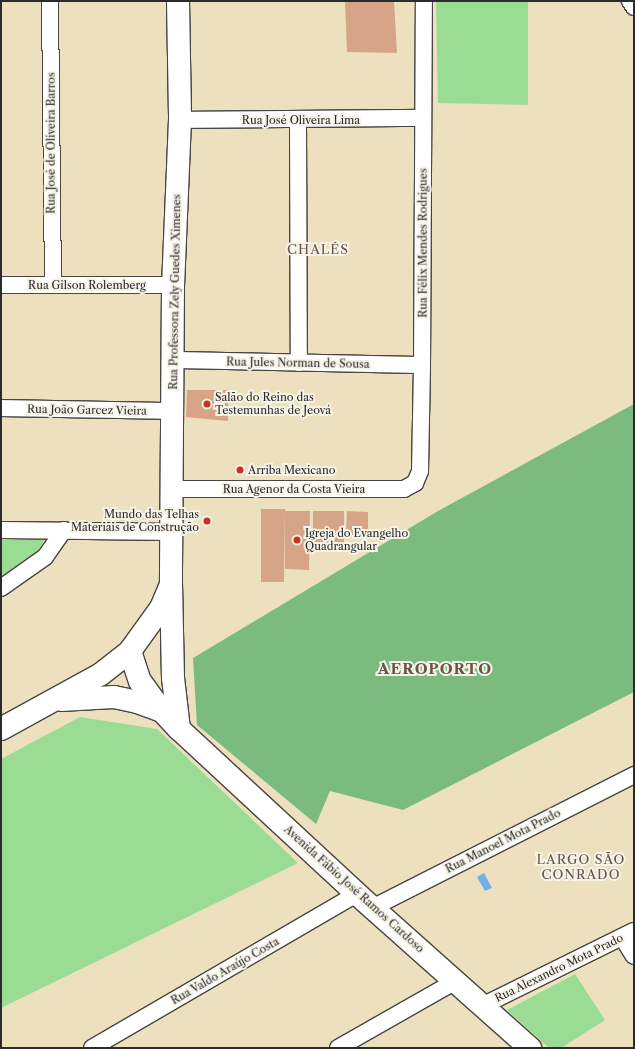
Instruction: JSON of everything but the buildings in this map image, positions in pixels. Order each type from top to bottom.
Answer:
[{"type":"street","name":"Rua José de Oliveira Barros","points":[[50,1],[53,285]]},
{"type":"street","name":"Rua Professora Zely Guedes Ximenes","points":[[178,1],[180,120],[173,285],[174,360],[172,411],[171,583],[172,678],[180,729]]},
{"type":"street","name":"Rua Félix Mendes Rodrigues","points":[[415,483],[420,471],[422,365],[424,1]]},
{"type":"street","points":[[630,1],[634,7]]},
{"type":"street","name":"Rua José Oliveira Lima","points":[[180,120],[423,118]]},
{"type":"street","points":[[298,120],[299,363]]},
{"type":"street","name":"Rua Gilson Rolemberg","points":[[1,284],[173,285]]},
{"type":"street","name":"Rua Jules Norman de Sousa","points":[[174,360],[422,365]]},
{"type":"street","name":"Rua João Garcez Vieira","points":[[1,408],[172,411]]},
{"type":"street","name":"Rua Agenor da Costa Vieira","points":[[171,489],[404,489],[415,483]]},
{"type":"street","points":[[1,530],[172,532]]},
{"type":"street","points":[[1,588],[45,557],[64,530]]},
{"type":"street","points":[[1,729],[101,674],[130,651],[161,608],[171,583]]},
{"type":"street","name":"Avenida Fábio José Ramos Cardoso","points":[[130,651],[140,681],[162,711],[180,729],[365,901],[484,1005],[530,1048]]},
{"type":"street","points":[[54,701],[114,697],[137,702],[162,711]]},
{"type":"street","name":"Rua Manoel Mota Prado","points":[[365,901],[634,775]]},
{"type":"street","name":"Rua Valdo Araújo Costa","points":[[92,1048],[365,901]]},
{"type":"street","points":[[628,934],[634,956]]},
{"type":"street","name":"Rua Alexandro Mota Prado","points":[[484,1005],[628,934]]},
{"type":"street","points":[[338,1048],[456,981]]},
{"type":"green space","points":[[436,1],[528,1],[528,105],[438,103]]},
{"type":"green space","points":[[634,404],[634,692],[403,810],[330,791],[316,824],[197,725],[193,658],[438,511]]},
{"type":"green space","points":[[1,540],[44,540],[31,564],[1,585]]},
{"type":"green space","points":[[80,717],[157,729],[298,863],[1,1008],[1,759]]},
{"type":"green space","points":[[575,974],[605,1020],[561,1048],[549,1048],[507,1010]]},
{"type":"water","points":[[484,873],[492,888],[485,891],[477,877]]},
{"type":"place","name":"Salão do Reino das Testemunhas de Jeová","points":[[207,404]]},
{"type":"place","name":"Arriba Mexicano","points":[[240,470]]},
{"type":"place","name":"Mundo das Telhas Materiais de Construção","points":[[207,521]]},
{"type":"place","name":"Igreja do Evangelho Quadrangular","points":[[297,540]]},
{"type":"district","name":"CHALÉS","points":[[318,249]]},
{"type":"district","name":"AEROPORTO","points":[[435,669]]},
{"type":"district","name":"LARGO SÃO CONRADO","points":[[581,868]]}]
